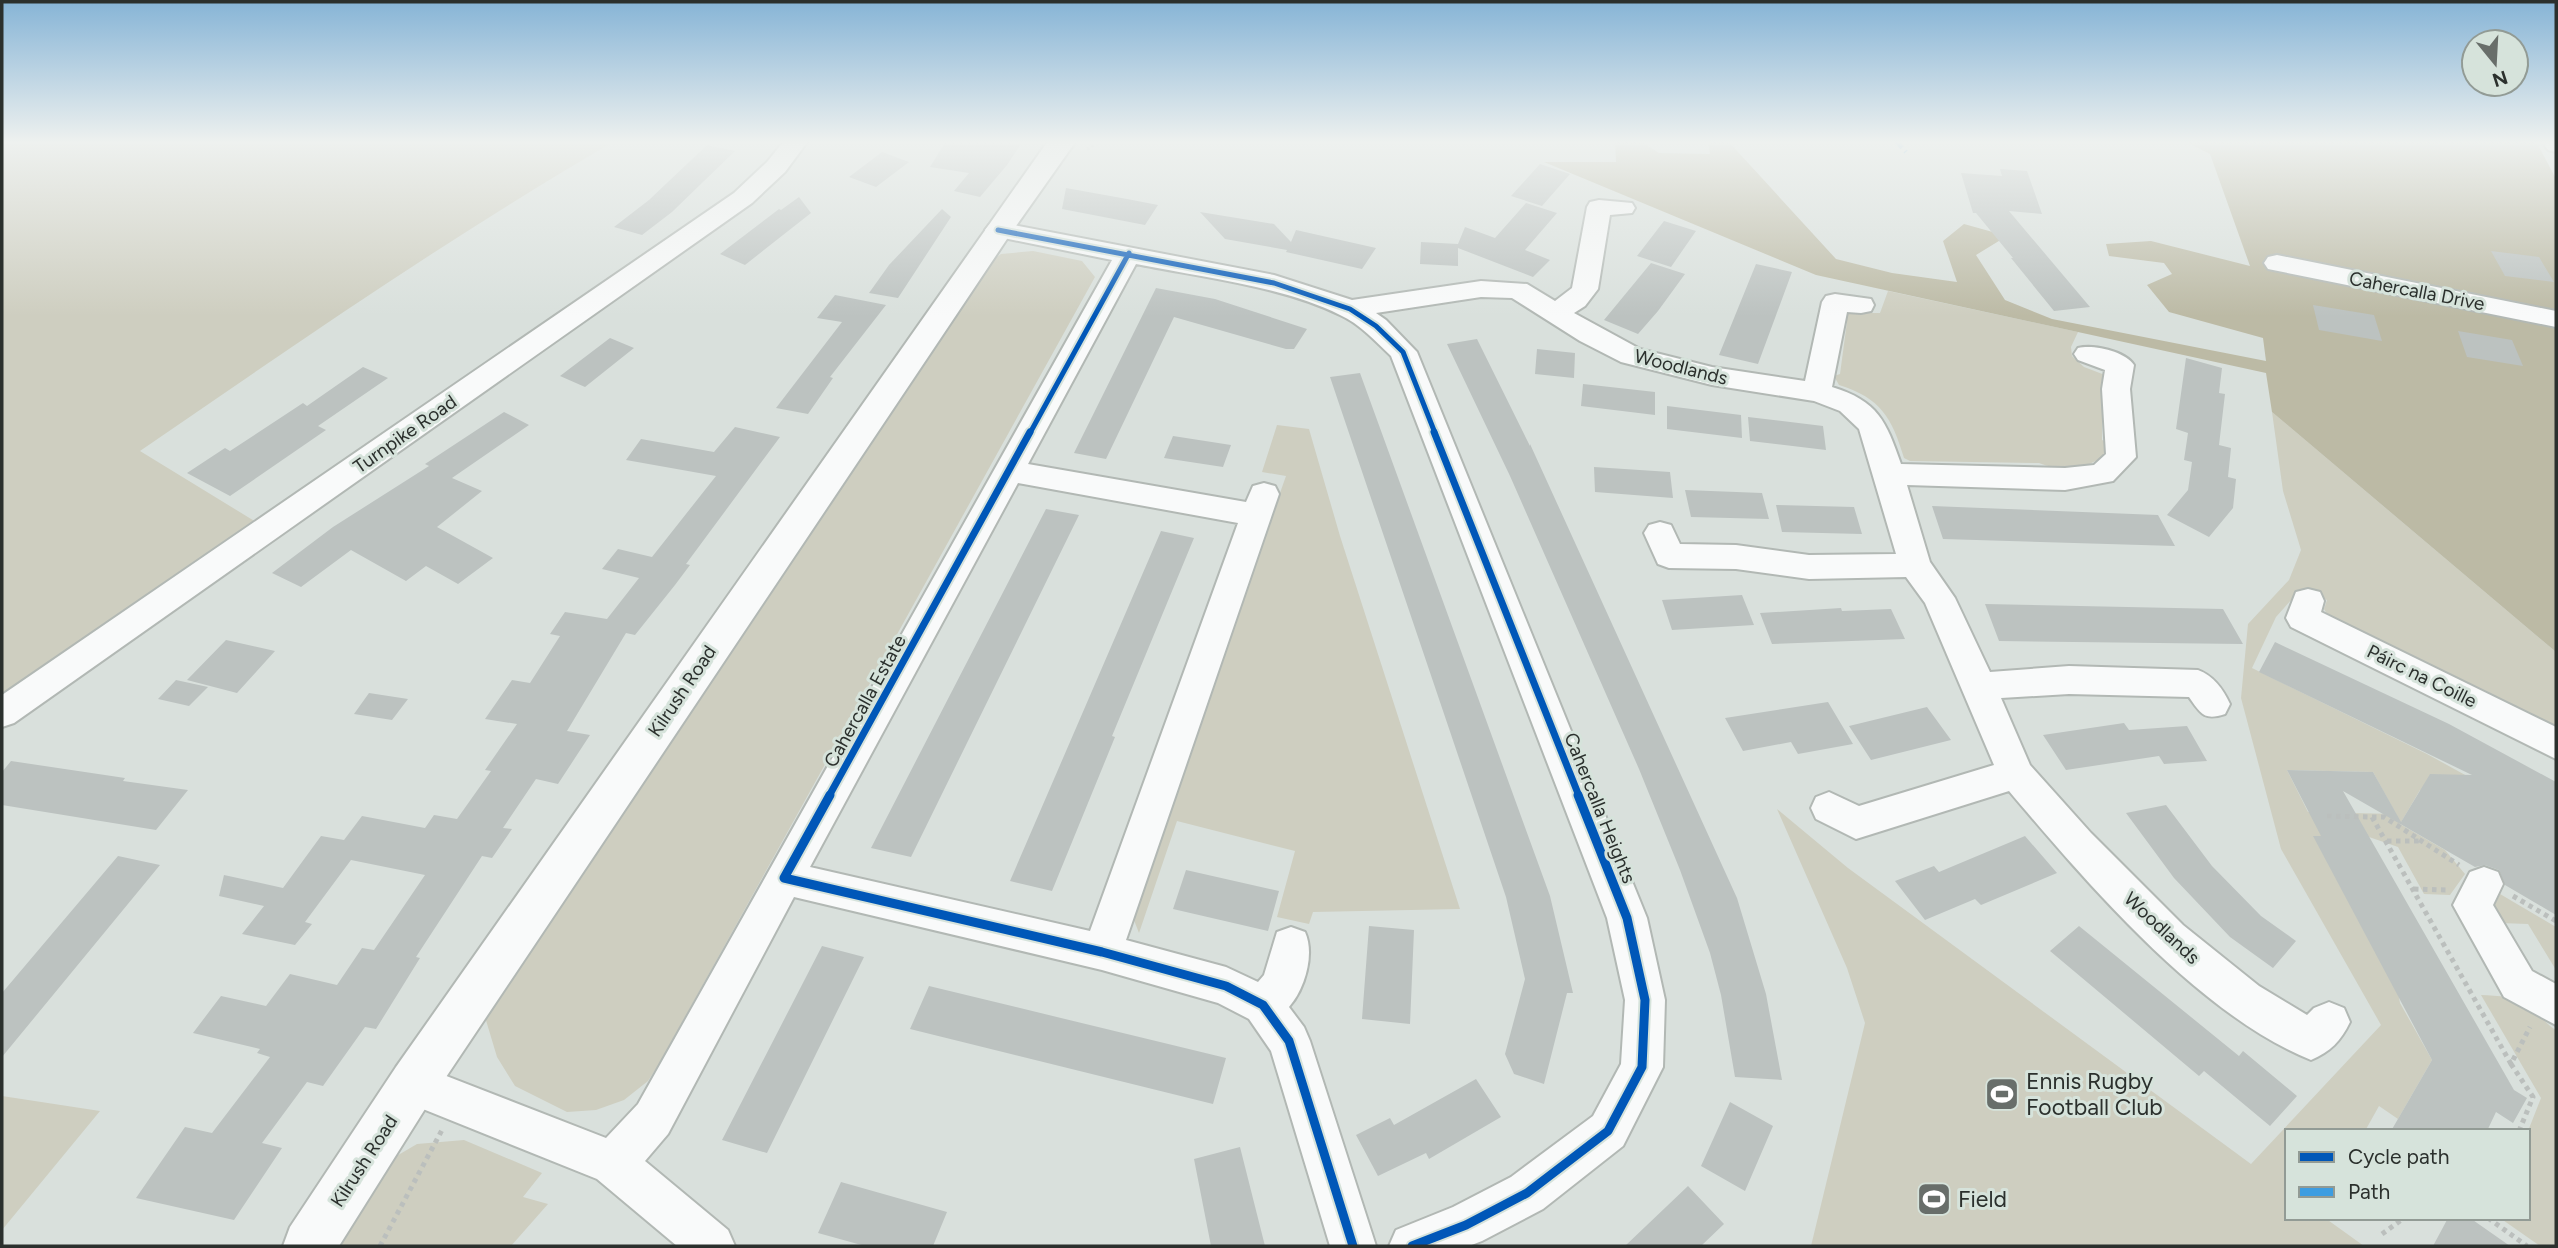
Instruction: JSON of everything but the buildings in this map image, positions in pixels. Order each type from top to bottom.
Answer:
[{"type":"main road","name":"Kilrush Road","points":[[309,1246],[413,1084],[1020,199]]},
{"type":"street","name":"Turnpike Road","points":[[2,713],[740,199]]},
{"type":"street","points":[[1555,313],[1576,300],[1585,289],[1599,207],[1623,208]]},
{"type":"street","points":[[998,230],[1129,253],[1274,283],[1350,309]]},
{"type":"street","name":"Cahercalla Estate","points":[[613,1163],[653,1119],[1129,253]]},
{"type":"street","name":"Cahercalla Drive","points":[[2277,263],[2556,319]]},
{"type":"street","name":"Woodlands","points":[[1350,309],[1481,289],[1518,290],[1590,335],[1631,356],[1712,376],[1817,392],[1844,399],[1869,417],[1889,474],[1915,565],[1939,598],[2016,774],[2078,845],[2169,938],[2245,1000],[2311,1040],[2329,1022]]},
{"type":"street","points":[[1817,392],[1835,302],[1861,305]]},
{"type":"street","name":"Cahercalla Heights","points":[[1350,309],[1376,326],[1402,352],[1627,918],[1645,1000],[1642,1067],[1608,1131],[1527,1193],[1466,1225],[1412,1246]]},
{"type":"street","points":[[1889,474],[2065,479],[2102,474],[2121,457],[2116,389],[2120,365],[2088,354]]},
{"type":"street","points":[[1011,471],[1260,505],[1102,952]]},
{"type":"street","points":[[1660,533],[1669,556],[1736,557],[1809,567],[1915,565]]},
{"type":"street","name":"Páirc na Coille","points":[[2308,601],[2303,618],[2475,701],[2556,744]]},
{"type":"street","points":[[1979,686],[2069,680],[2198,684],[2213,704]]},
{"type":"street","points":[[1829,808],[1856,823],[2016,774]]},
{"type":"street","points":[[2473,876],[2472,905],[2518,984],[2550,1003]]},
{"type":"street","points":[[785,878],[1102,952],[1226,986],[1263,1005],[1289,1041],[1353,1246]]},
{"type":"street","points":[[1263,1005],[1282,985],[1291,945]]},
{"type":"street","points":[[413,1084],[613,1163],[712,1246]]},
{"type":"path","points":[[2327,816],[2384,817],[2473,876]]},
{"type":"path","points":[[2372,817],[2511,1064],[2533,1097],[2520,1129]]},
{"type":"path","points":[[2386,841],[2422,841]]},
{"type":"path","points":[[2511,1064],[2550,1003]]},
{"type":"path","points":[[2382,1234],[2401,1220]]},
{"type":"path","points":[[2491,1220],[2527,1246]]},
{"type":"shaded area","points":[[2,199],[518,199],[316,331],[140,451],[256,522],[2,696]]},
{"type":"shaded area","points":[[1634,199],[1781,199],[1836,259],[1892,273],[1957,282],[1943,241],[1964,224],[2007,236],[1976,255],[2005,300],[2052,319],[2266,361],[2263,338],[2169,312],[2147,285],[2172,274],[2164,263],[2109,256],[2106,244],[2151,241],[2250,266],[2226,199],[2556,199],[2556,652],[2272,412],[2266,373],[1816,275]]},
{"type":"shaded area","points":[[1033,251],[1082,261],[1095,277],[659,1064],[648,1081],[624,1100],[596,1110],[567,1112],[515,1086],[497,1057],[485,1017],[491,1000],[992,261],[1001,254]]},
{"type":"shaded area","points":[[1888,291],[2078,332],[2071,347],[2072,356],[2084,367],[2105,375],[2109,389],[2102,394],[2102,440],[2111,444],[2105,453],[2089,464],[2069,468],[2039,463],[1910,461],[1904,458],[1895,432],[1883,411],[1865,396],[1839,385],[1834,376],[1840,374],[1847,322],[1841,313],[1880,313]]},
{"type":"shaded area","points":[[2272,412],[2556,652],[2556,735],[2330,619],[2324,609],[2327,600],[2300,590],[2276,617],[2252,668],[2427,754],[2556,825],[2556,867],[2420,790],[2400,824],[2445,850],[2465,874],[2450,895],[2424,894],[2398,847],[2369,837],[2400,1003],[2432,1060],[2398,1119],[2379,1106],[2366,1129],[2285,1129],[2285,1220],[2328,1220],[2364,1246],[1811,1246],[1865,1023],[1847,968],[1777,809],[1848,868],[2251,1164],[2381,1025],[2281,849],[2241,698],[2248,624],[2289,580],[2301,550],[2283,491]],"holes":[[[2287,770],[2373,772],[2396,814],[2308,812]]]},
{"type":"shaded area","points":[[1277,425],[1309,429],[1340,536],[1460,909],[1313,912],[1309,924],[1277,917],[1295,851],[1177,821],[1139,933],[1132,915],[1134,904],[1286,476],[1262,472]]},
{"type":"shaded area","points":[[2500,894],[2556,927],[2556,970],[2528,924],[2499,923],[2491,913]]},
{"type":"shaded area","points":[[2481,995],[2507,997],[2526,1003],[2556,1030],[2556,1246],[2540,1246],[2503,1220],[2530,1220],[2529,1129],[2541,1098]]},
{"type":"shaded area","points":[[2,1096],[100,1111],[2,1230]]},
{"type":"shaded area","points":[[464,1140],[542,1173],[523,1197],[548,1204],[511,1246],[338,1246],[388,1161],[417,1144]]},
{"type":"cycle path","points":[[998,230],[1274,283],[1350,309],[1376,326],[1403,352],[1627,918],[1645,1000],[1642,1067],[1608,1131],[1527,1193],[1466,1225],[1412,1246]]},
{"type":"cycle path","points":[[1129,253],[784,878],[1102,952],[1226,986],[1263,1005],[1289,1041],[1353,1246]]},
{"type":"place","name":"Ennis Rugby Football Club","points":[[2002,1094]]},
{"type":"place","name":"Field","points":[[1934,1199]]}]
